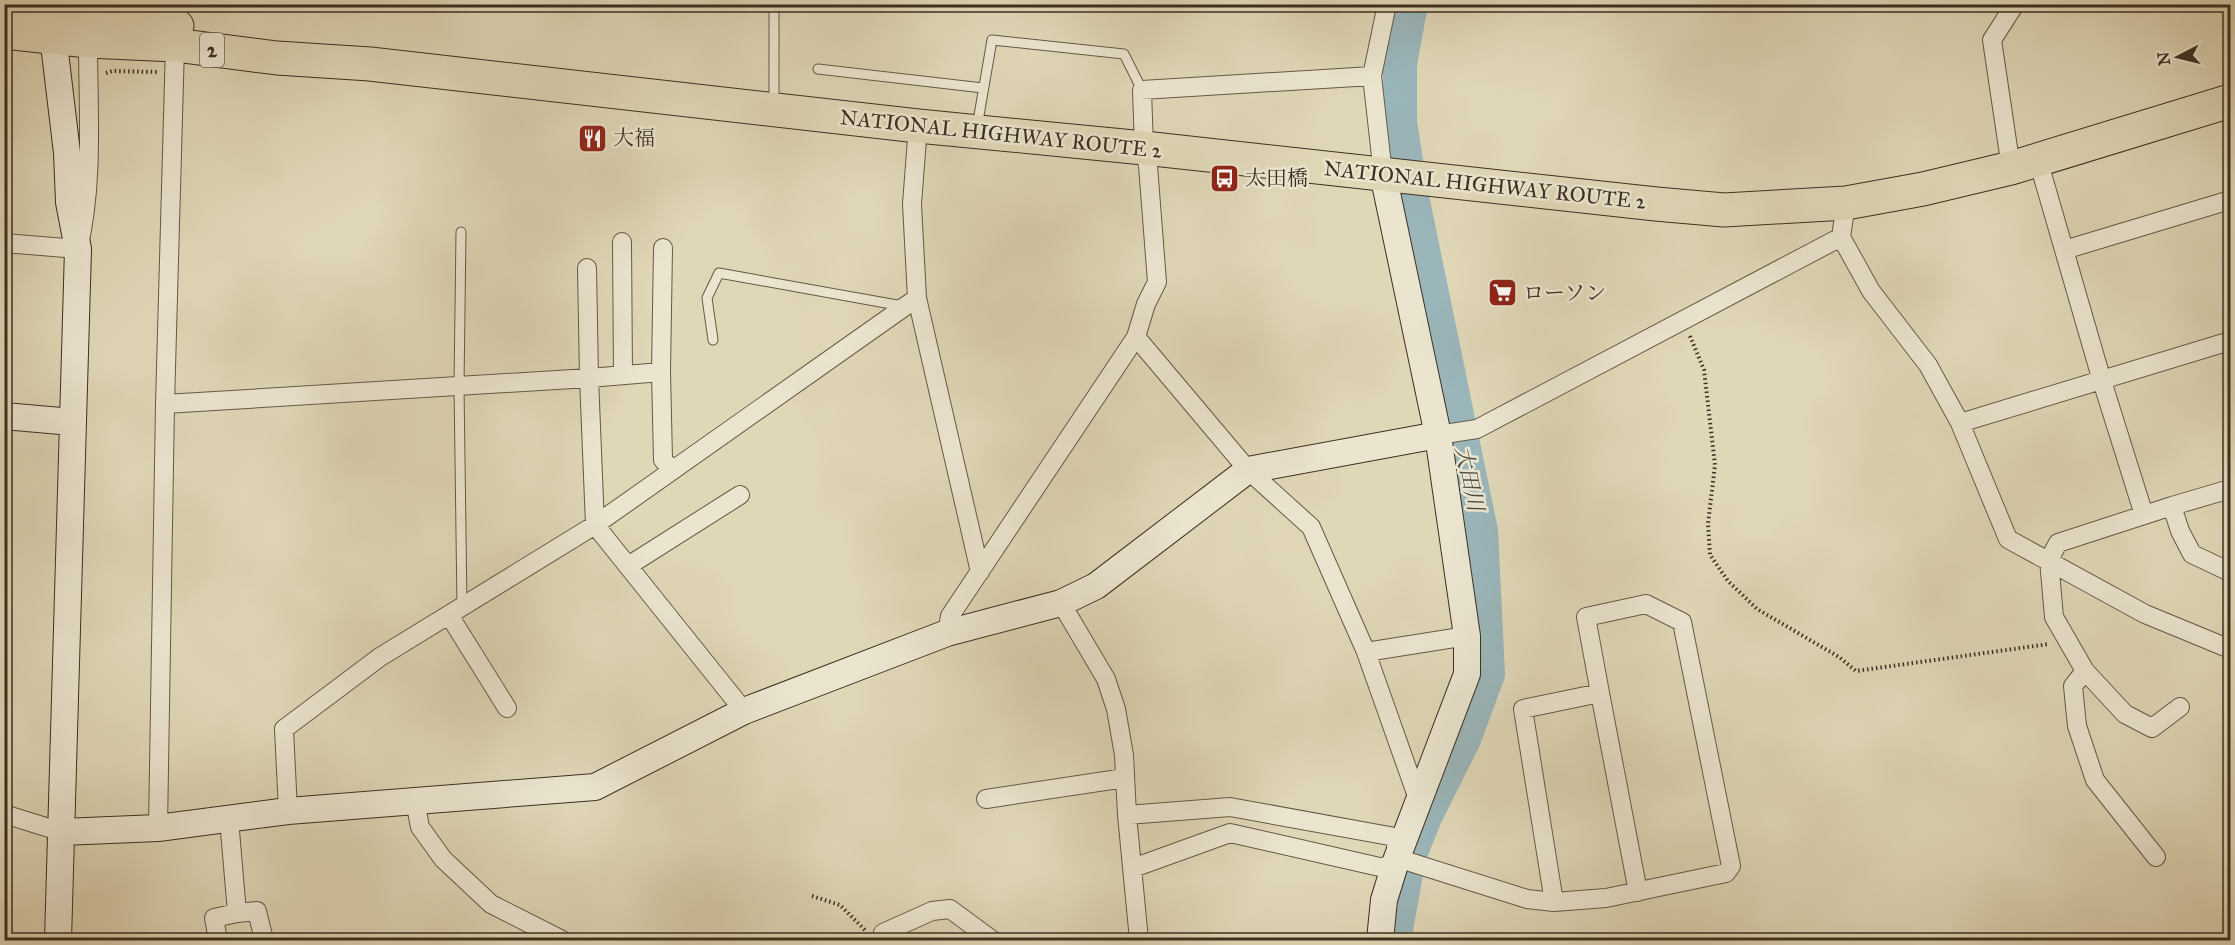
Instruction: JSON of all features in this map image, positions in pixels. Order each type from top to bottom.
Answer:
[{"type":"highway","name":"NATIONAL HIGHWAY ROUTE 2","points":[[4,9],[66,19],[285,40],[370,64]]},
{"type":"highway","name":"NATIONAL HIGHWAY ROUTE 2","points":[[4,32],[66,19],[175,45],[277,58],[370,64],[918,126],[1724,210],[1846,203],[1923,189],[2025,164],[2230,101]]},
{"type":"street","points":[[1380,940],[1384,900],[1397,858],[1467,674],[1467,636],[1438,435],[1383,174],[1372,75],[1387,4]]},
{"type":"street","points":[[2015,4],[1992,40],[2025,164],[2064,250],[2144,514]]},
{"type":"street","points":[[66,19],[69,202],[78,249]]},
{"type":"street","points":[[58,940],[78,249],[85,220],[88,130],[66,19]]},
{"type":"street","points":[[158,828],[165,404],[175,45]]},
{"type":"street","points":[[947,633],[950,616],[1136,337],[1146,304],[1157,282],[1150,189],[1144,148],[1142,90],[1372,75]]},
{"type":"street","points":[[918,126],[912,204],[917,298],[980,572]]},
{"type":"street","points":[[2064,250],[2230,200]]},
{"type":"street","points":[[1846,203],[1841,237],[1871,291],[1928,365],[1960,423],[2008,539],[2145,614],[2230,649]]},
{"type":"street","points":[[4,814],[62,832],[158,828],[288,811],[595,787],[744,711],[947,633],[1061,603],[1096,586],[1248,470],[1478,429],[1841,237]]},
{"type":"street","points":[[622,242],[623,375]]},
{"type":"street","points":[[4,243],[78,249]]},
{"type":"street","points":[[663,248],[663,460],[674,470]]},
{"type":"street","points":[[587,268],[595,525],[744,711]]},
{"type":"street","points":[[288,811],[284,729],[380,657],[595,525],[917,298]]},
{"type":"street","points":[[1136,337],[1248,470],[1311,527],[1366,651],[1418,799]]},
{"type":"street","points":[[1960,423],[2230,341]]},
{"type":"street","points":[[165,404],[662,372]]},
{"type":"street","points":[[4,416],[72,422]]},
{"type":"street","points":[[2180,707],[2152,728],[2125,714],[2085,671],[2054,617],[2049,560],[2058,543],[2144,514],[2230,489]]},
{"type":"street","points":[[628,566],[740,495]]},
{"type":"street","points":[[2172,506],[2180,531],[2192,554],[2230,572]]},
{"type":"street","points":[[1061,603],[1106,679],[1116,709],[1124,755],[1127,815],[1139,940]]},
{"type":"street","points":[[1397,858],[1527,898],[1554,902],[1606,898],[1638,892],[1726,873],[1731,866],[1682,622],[1646,604],[1586,617],[1638,892]]},
{"type":"street","points":[[455,611],[507,708]]},
{"type":"street","points":[[1366,651],[1467,636]]},
{"type":"street","points":[[2085,671],[2073,686],[2077,726],[2094,780],[2156,857]]},
{"type":"street","points":[[1554,902],[1523,709],[1600,693]]},
{"type":"street","points":[[986,799],[1125,778]]},
{"type":"street","points":[[415,801],[420,827],[443,859],[491,904],[562,940]]},
{"type":"street","points":[[1127,815],[1230,807],[1395,837],[1397,858]]},
{"type":"street","points":[[229,819],[237,913]]},
{"type":"street","points":[[1133,868],[1230,833],[1384,868],[1397,858]]},
{"type":"street","points":[[883,933],[932,911],[950,909],[992,940]]},
{"type":"street","points":[[218,940],[214,918],[257,911],[264,940]]},
{"type":"lane","points":[[774,15],[774,110]]},
{"type":"lane","points":[[976,132],[992,40],[1124,54],[1142,90]]},
{"type":"lane","points":[[818,69],[983,88]]},
{"type":"lane","points":[[455,611],[461,232]]},
{"type":"lane","points":[[712,340],[707,298],[718,273],[897,305],[917,298]]},
{"type":"path","points":[[1684,320],[1704,369],[1713,444],[1715,465],[1708,524],[1710,555],[1728,581],[1757,609],[1839,657],[1856,671],[2032,648],[2068,640]]},
{"type":"path","points":[[812,896],[840,905],[868,933],[883,933]]},
{"type":"waterway","name":"大田川","points":[[1394,940],[1409,857],[1425,817],[1464,739],[1488,674],[1481,531],[1410,187],[1400,122],[1400,64],[1411,4]]},
{"type":"place","name":"大福","points":[[592,138]]},
{"type":"place","name":"太田橋","points":[[1224,178]]},
{"type":"place","name":"ローソン","points":[[1502,293]]}]
